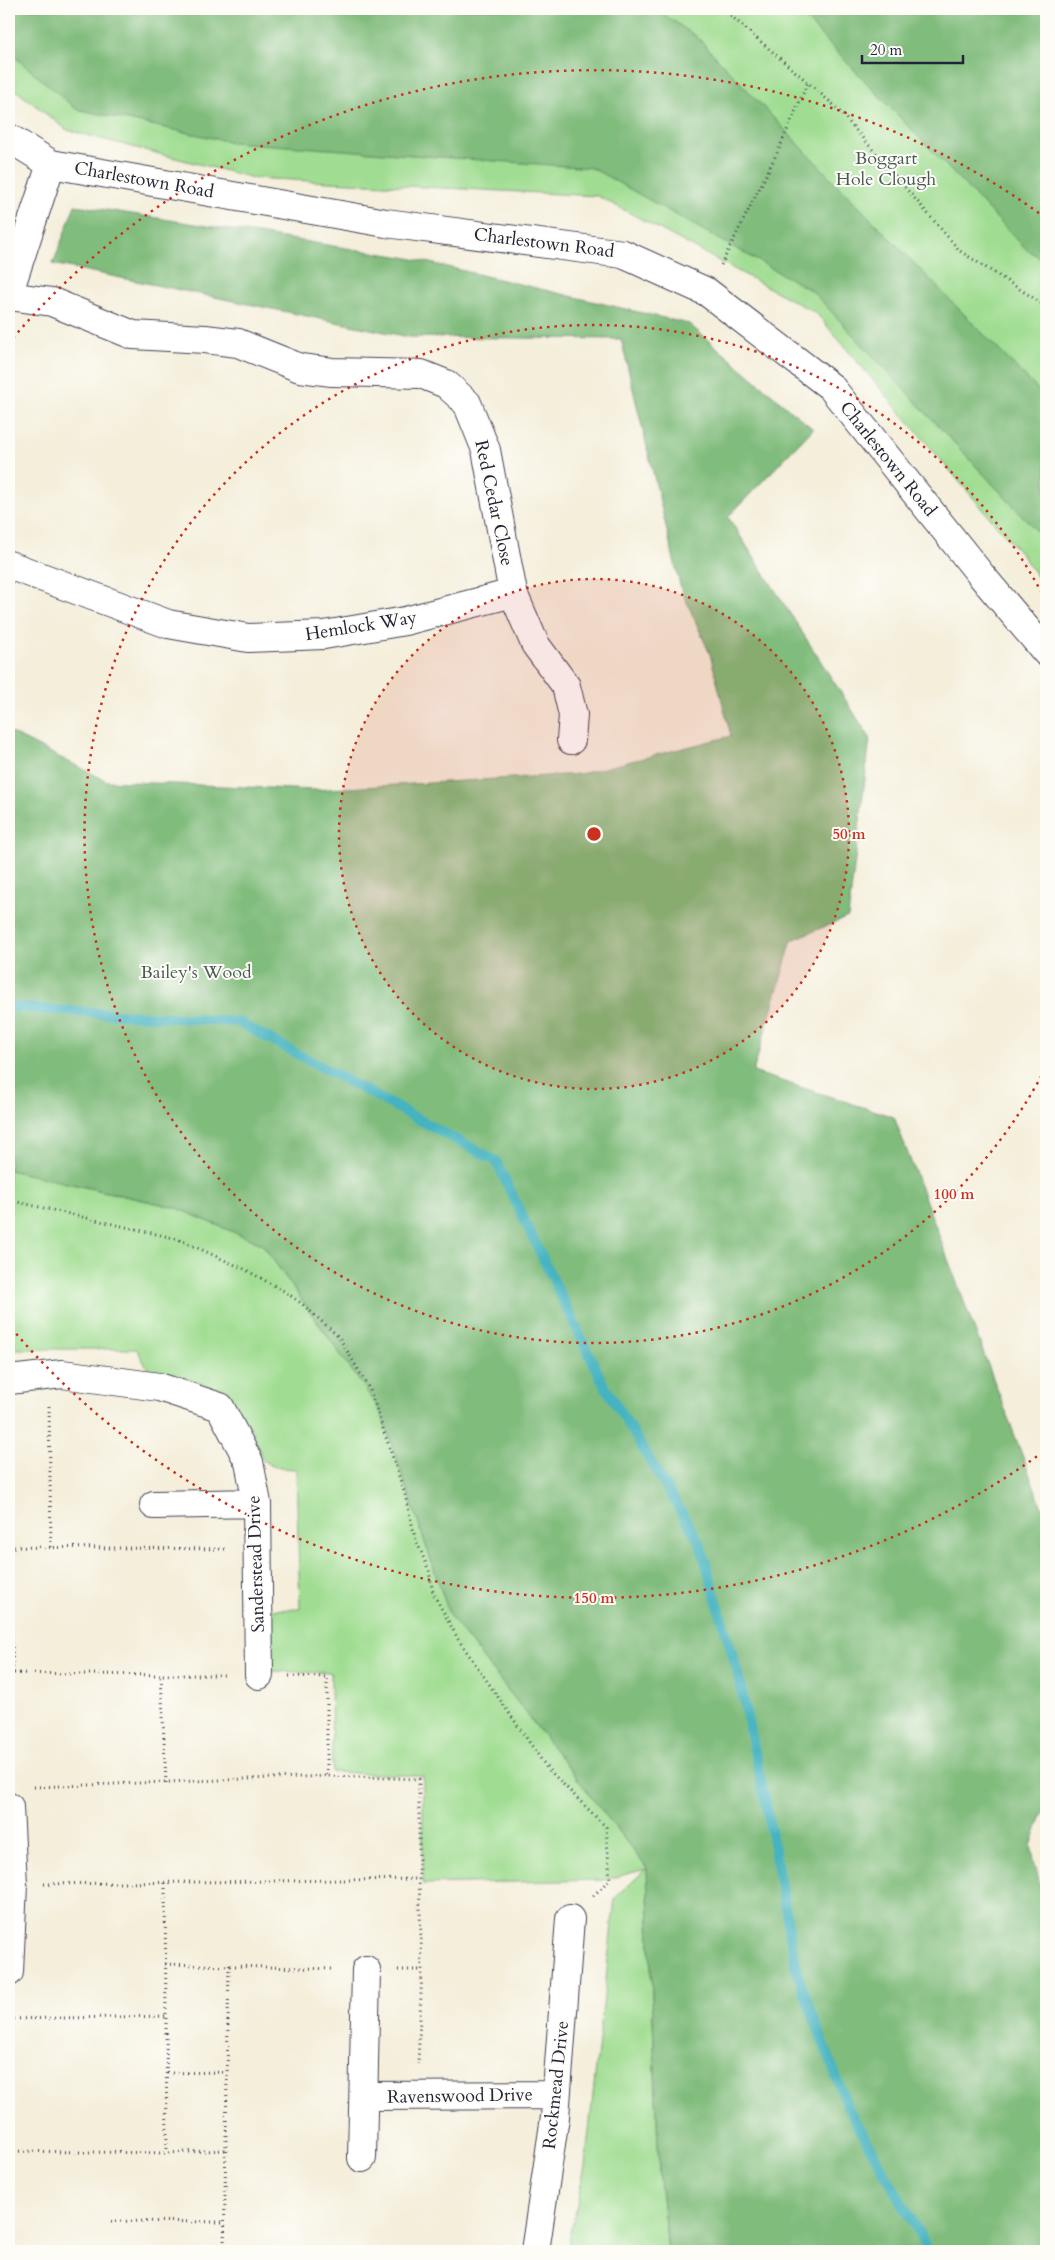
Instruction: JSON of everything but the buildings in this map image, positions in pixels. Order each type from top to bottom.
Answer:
[{"type":"street","name":"Charlestown Road","points":[[9,138],[51,164],[386,223],[623,254],[707,292],[831,387],[981,575],[1046,652]]},
{"type":"street","points":[[9,294],[51,164]]},
{"type":"street","name":"Red Cedar Close","points":[[9,294],[52,302],[133,334],[238,343],[300,368],[332,372],[421,374],[446,384],[467,403],[486,450],[513,593],[535,644],[566,686],[573,715],[571,740]]},
{"type":"street","name":"Hemlock Way","points":[[9,564],[168,624],[248,638],[324,635],[405,621],[513,593]]},
{"type":"street","name":"Sanderstead Drive","points":[[9,1380],[62,1374],[159,1387],[220,1407],[249,1462],[257,1503],[258,1675]]},
{"type":"street","points":[[154,1505],[257,1503]]},
{"type":"street","points":[[9,1808],[13,1884],[9,1972]]},
{"type":"street","name":"Rockmead Drive","points":[[535,2251],[555,2117],[570,1919]]},
{"type":"street","name":"Ravenswood Drive","points":[[362,2158],[366,1970]]},
{"type":"street","name":"Ravenswood Drive","points":[[364,2096],[556,2095]]},
{"type":"path","points":[[724,9],[835,106],[960,251],[1046,306]]},
{"type":"path","points":[[707,292],[779,149],[808,82]]},
{"type":"path","points":[[9,1200],[178,1239],[284,1291],[302,1303],[339,1337],[370,1390],[404,1491],[415,1536],[429,1571],[433,1593],[458,1639],[547,1768],[606,1826],[610,1879],[570,1919]]},
{"type":"path","points":[[48,1376],[52,1548]]},
{"type":"path","points":[[257,1549],[9,1547],[11,1673],[327,1677],[327,1776]]},
{"type":"path","points":[[161,1674],[166,1783]]},
{"type":"path","points":[[28,1788],[327,1776],[419,1779],[418,1879],[422,1970],[418,2064]]},
{"type":"path","points":[[13,1884],[418,1879]]},
{"type":"path","points":[[165,1883],[167,2153]]},
{"type":"path","points":[[165,1964],[422,1970]]},
{"type":"path","points":[[224,2251],[229,1966]]},
{"type":"path","points":[[9,2019],[166,2016]]},
{"type":"path","points":[[167,2073],[227,2072]]},
{"type":"path","points":[[9,2151],[167,2153],[226,2150]]},
{"type":"path","points":[[111,2221],[224,2222]]},
{"type":"green space","name":"Boggart Hole Clough","points":[[9,9],[1046,9],[1046,589],[1021,554],[816,313],[598,196],[253,178],[67,130],[9,85]]},
{"type":"green space","points":[[9,9],[656,9],[697,37],[824,171],[1046,398],[1046,541],[812,291],[592,168],[231,142],[76,109],[9,52]]},
{"type":"green space","points":[[796,9],[1046,9],[1046,261],[1027,250]]},
{"type":"green space","name":"Bailey's Wood","points":[[75,205],[409,258],[689,324],[813,429],[728,517],[870,738],[848,917],[792,940],[753,1072],[894,1117],[1046,1518],[1046,1804],[1031,1846],[1046,1912],[1046,2251],[668,2251],[659,2170],[647,1868],[450,1616],[380,1410],[262,1244],[174,1207],[9,1170],[9,732],[107,781],[313,790],[580,774],[731,736],[710,654],[681,589],[621,339],[409,337],[53,264]]},
{"type":"green space","points":[[9,1170],[174,1207],[262,1244],[380,1410],[450,1616],[647,1868],[659,2170],[668,2251],[567,2251],[585,2166],[615,1898],[646,1869],[604,1880],[423,1884],[423,1776],[332,1772],[331,1673],[267,1671],[266,1610],[300,1609],[296,1469],[279,1468],[270,1465],[262,1459],[252,1430],[241,1415],[209,1386],[186,1378],[156,1374],[147,1368],[137,1349],[9,1349]]},
{"type":"waterway","points":[[9,1007],[238,1022],[496,1161],[603,1383],[700,1543],[738,1674],[766,1804],[797,1973],[848,2108],[929,2251]]}]
